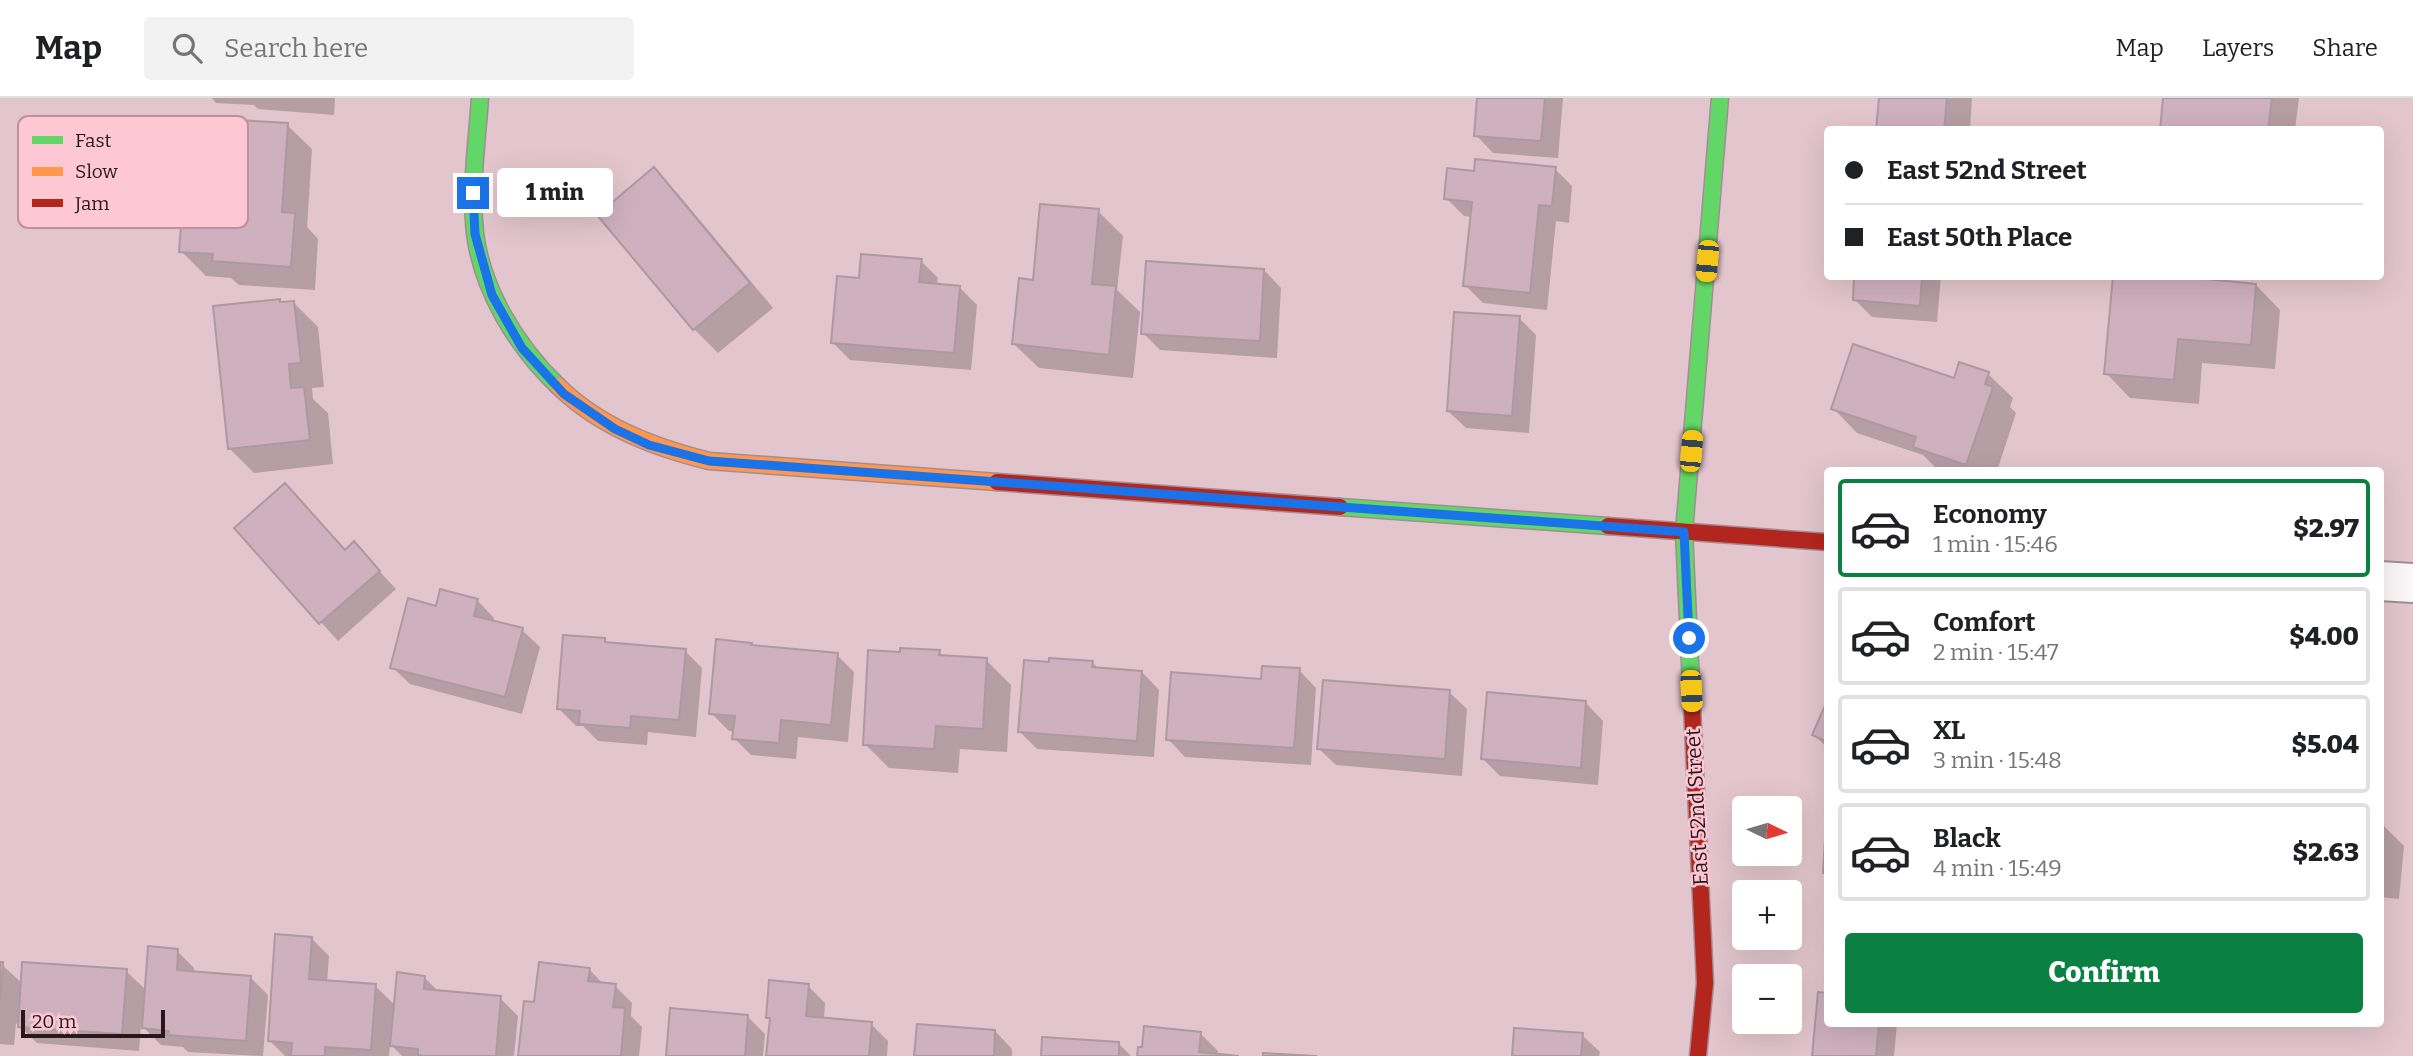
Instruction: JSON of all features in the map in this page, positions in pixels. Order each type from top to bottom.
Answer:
[{"type":"street","points":[[480,98],[473,193],[475,234],[492,295],[500,313],[522,348],[564,394],[615,429],[649,445],[709,461],[1824,542]]},
{"type":"street","name":"East 52nd Street","points":[[1698,1056],[1704,983],[1684,532],[1720,98]]},
{"type":"street","points":[[2384,581],[2413,583]]},
{"type":"building","points":[[1477,98],[1545,98],[1541,141],[1474,136]]},
{"type":"building","points":[[1879,98],[1947,98],[1944,126],[1876,126]]},
{"type":"building","points":[[2163,98],[2272,98],[2268,126],[2160,126]]},
{"type":"building","points":[[248,121],[288,123],[282,212],[295,213],[291,267],[212,261],[213,254],[179,252],[181,228],[248,228]]},
{"type":"building","points":[[1475,159],[1556,167],[1552,206],[1539,205],[1530,293],[1463,286],[1472,202],[1444,199],[1447,168],[1474,171]]},
{"type":"building","points":[[654,167],[750,283],[693,330],[597,215]]},
{"type":"building","points":[[1040,204],[1099,209],[1092,284],[1116,286],[1109,355],[1012,344],[1019,278],[1033,280]]},
{"type":"building","points":[[861,254],[922,259],[919,282],[960,286],[954,353],[831,343],[837,276],[859,278]]},
{"type":"building","points":[[1146,261],[1264,269],[1260,341],[1141,334]]},
{"type":"building","points":[[1854,280],[1922,280],[1920,306],[1853,300]]},
{"type":"building","points":[[2113,280],[2216,280],[2256,284],[2251,345],[2178,339],[2174,380],[2104,374]]},
{"type":"building","points":[[280,299],[280,302],[294,301],[301,363],[289,364],[291,388],[304,387],[310,440],[228,449],[213,306]]},
{"type":"building","points":[[1454,312],[1520,316],[1512,416],[1447,411]]},
{"type":"building","points":[[1853,344],[1954,378],[1959,362],[1989,372],[1985,384],[1993,387],[1966,465],[1913,447],[1916,437],[1831,409]]},
{"type":"building","points":[[285,483],[345,550],[354,541],[380,571],[319,624],[234,528]]},
{"type":"building","points":[[440,589],[478,599],[474,616],[523,628],[505,697],[390,668],[408,598],[436,606]]},
{"type":"building","points":[[563,635],[605,638],[605,642],[686,649],[679,720],[631,716],[630,728],[579,724],[580,711],[557,709]]},
{"type":"building","points":[[716,639],[838,653],[831,725],[781,720],[779,743],[732,739],[735,716],[709,714]]},
{"type":"building","points":[[900,648],[940,650],[939,655],[987,658],[983,729],[936,726],[934,749],[863,745],[868,650],[900,652]]},
{"type":"building","points":[[1049,658],[1093,661],[1092,667],[1142,671],[1137,741],[1018,732],[1024,660],[1049,662]]},
{"type":"building","points":[[1262,666],[1300,668],[1294,748],[1166,740],[1171,672],[1261,679]]},
{"type":"building","points":[[1323,680],[1450,690],[1445,759],[1317,749]]},
{"type":"building","points":[[1487,692],[1586,701],[1581,768],[1481,759]]},
{"type":"building","points":[[1824,708],[1824,741],[1812,735]]},
{"type":"building","points":[[275,934],[312,937],[309,979],[376,984],[371,1050],[325,1047],[325,1056],[291,1056],[292,1043],[268,1041]]},
{"type":"building","points":[[148,946],[178,949],[177,970],[251,976],[246,1041],[168,1035],[169,1031],[142,1028]]},
{"type":"building","points":[[0,962],[3,962],[0,1000]]},
{"type":"building","points":[[22,962],[127,969],[122,1034],[18,1027]]},
{"type":"building","points":[[539,962],[590,968],[588,981],[616,984],[613,1007],[625,1008],[621,1056],[518,1056],[524,1001],[534,1002]]},
{"type":"building","points":[[397,972],[425,976],[424,989],[501,996],[496,1056],[424,1056],[418,1055],[418,1049],[390,1046]]},
{"type":"building","points":[[769,980],[809,984],[806,1016],[872,1022],[869,1056],[766,1056],[770,1018],[766,1018]]},
{"type":"building","points":[[1818,992],[1824,993],[1824,1027],[1879,1027],[1876,1056],[1812,1056]]},
{"type":"building","points":[[670,1008],[748,1015],[745,1056],[666,1056]]},
{"type":"building","points":[[917,1024],[995,1030],[994,1056],[914,1056]]},
{"type":"building","points":[[1144,1026],[1201,1032],[1199,1052],[1239,1056],[1137,1056],[1138,1047],[1142,1047]]},
{"type":"building","points":[[1514,1028],[1583,1033],[1581,1056],[1512,1056]]},
{"type":"building","points":[[1042,1037],[1119,1042],[1119,1056],[1041,1056]]},
{"type":"building","points":[[1263,1053],[1317,1056],[1263,1056]]},
{"type":"traffic: fast","points":[[480,98],[473,199],[479,254],[485,275],[504,316],[529,354],[558,386]]},
{"type":"traffic: fast","points":[[1691,685],[1684,532],[1720,98]]},
{"type":"traffic: fast","points":[[1340,507],[1608,526]]},
{"type":"traffic: slow","points":[[558,386],[591,413],[628,434],[709,461],[997,482]]},
{"type":"traffic: jam","points":[[997,482],[1340,507]]},
{"type":"traffic: jam","points":[[1608,526],[1824,542]]},
{"type":"traffic: jam","points":[[1691,685],[1705,983],[1698,1056]]},
{"type":"route","points":[[473,193],[475,234],[492,295],[522,348],[564,394],[581,407],[615,429],[649,445],[709,461],[1684,532],[1689,638]]}]
